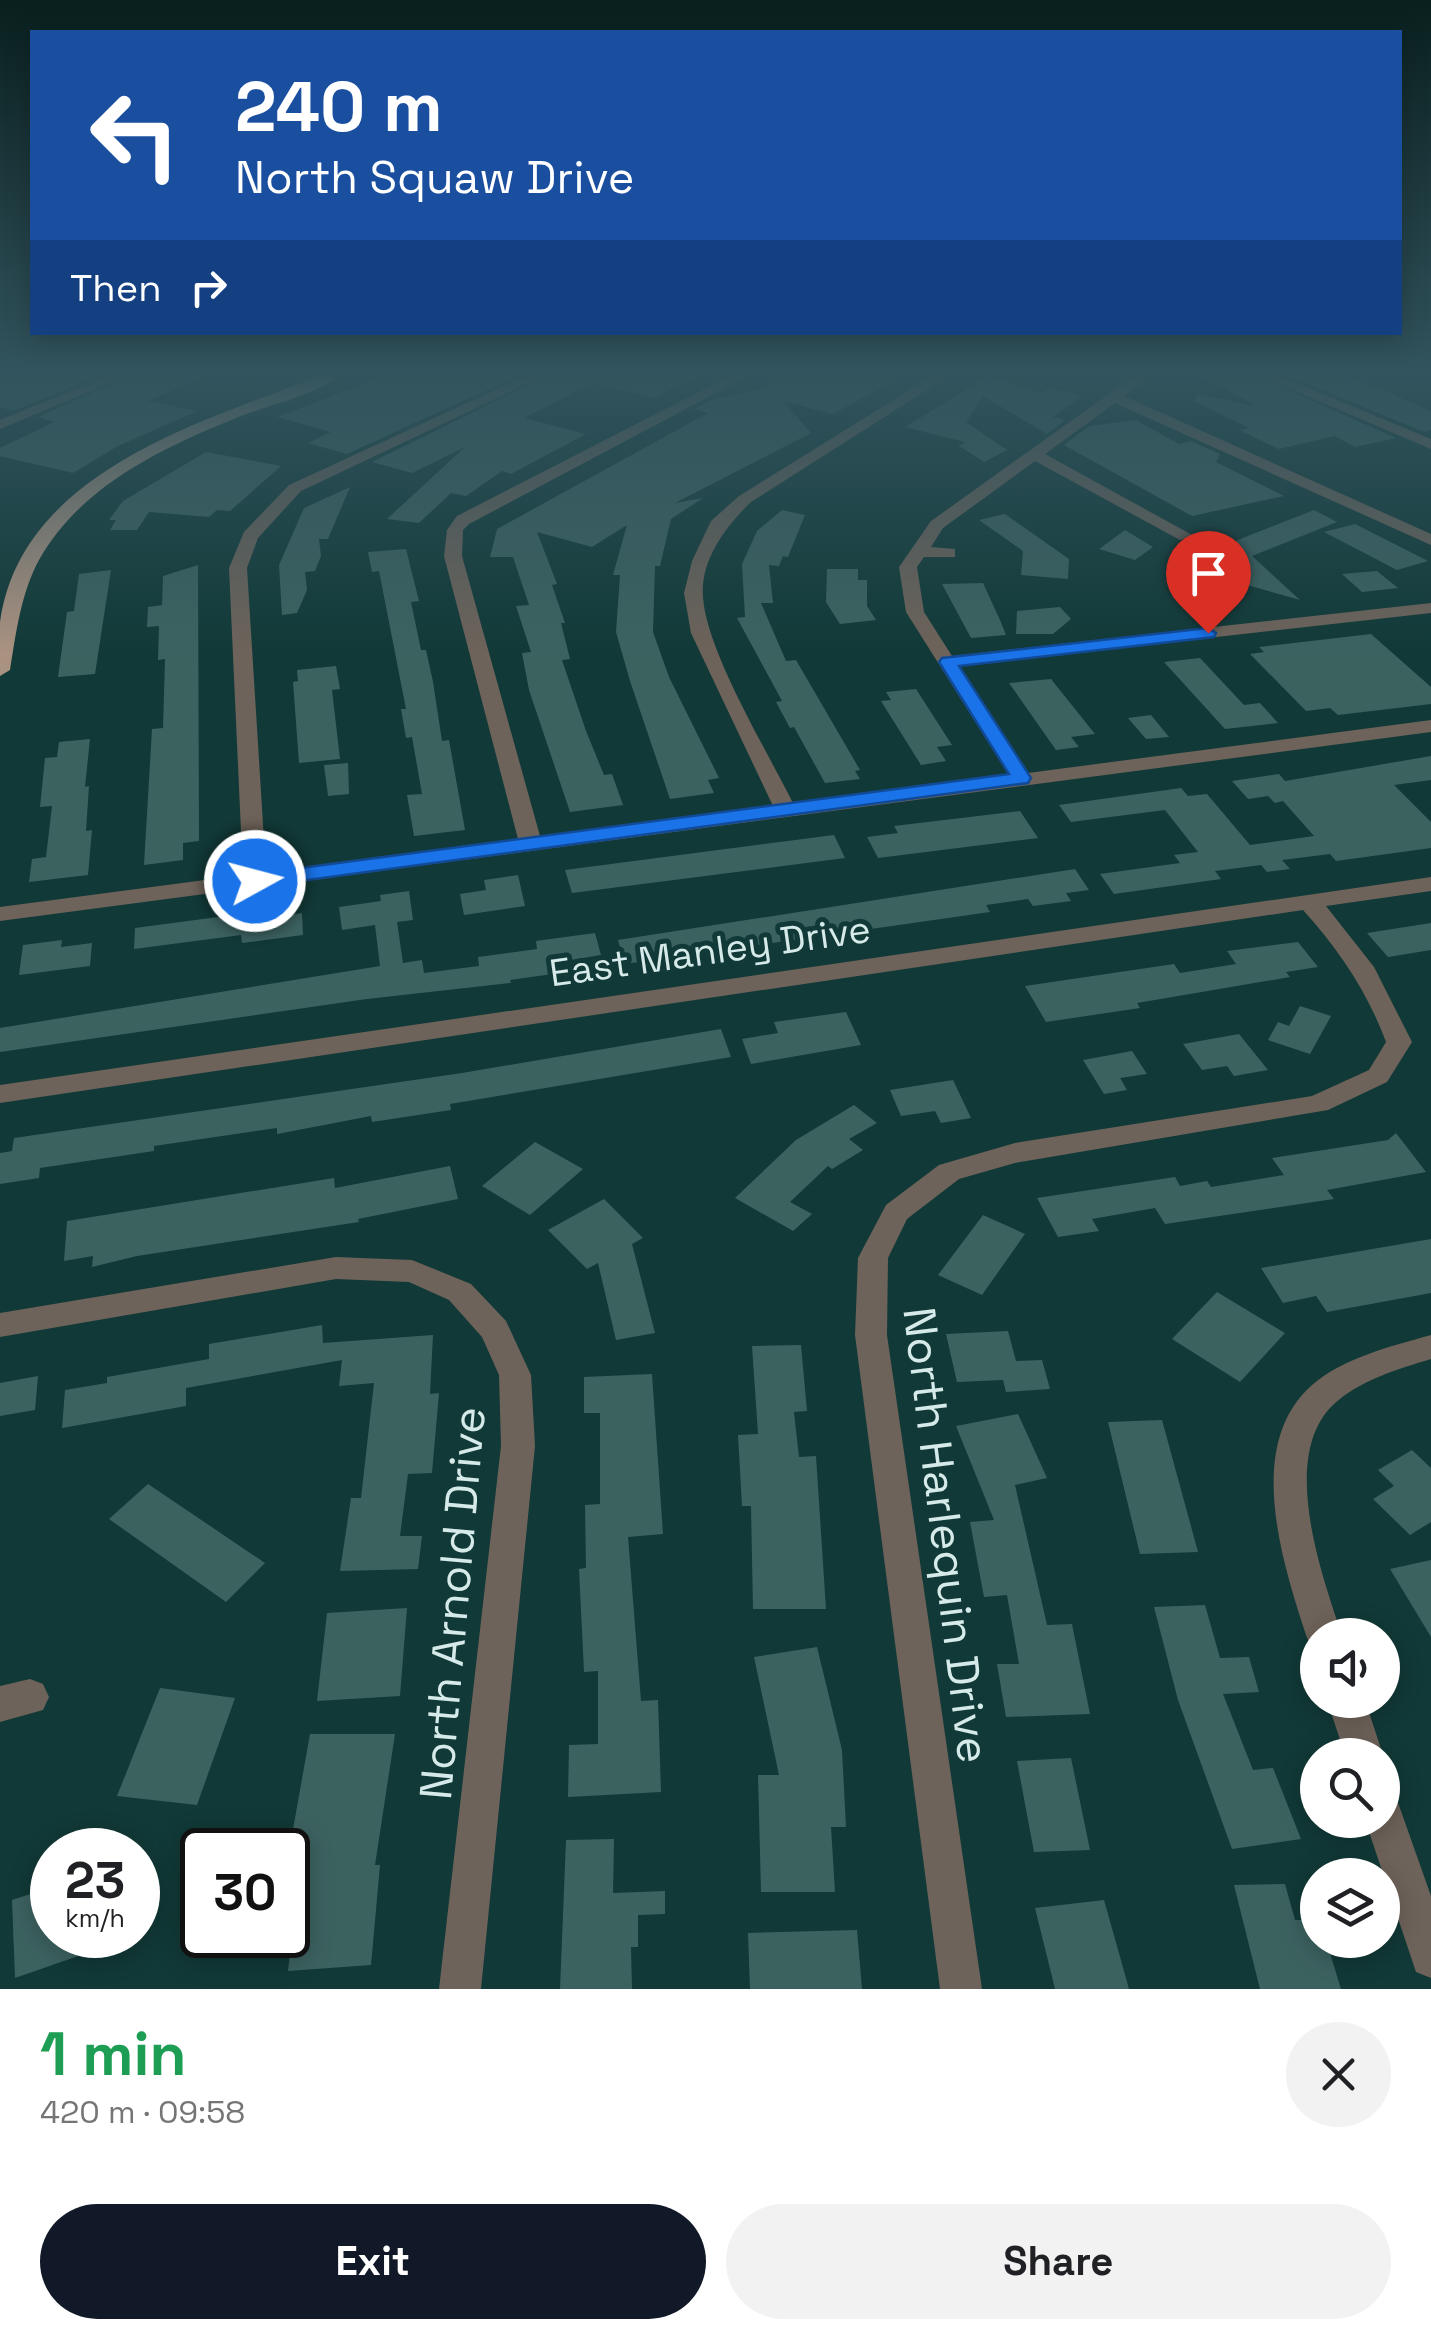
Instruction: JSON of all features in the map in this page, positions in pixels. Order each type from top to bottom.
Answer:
[{"type":"main road","points":[[0,670],[12,608],[31,559],[82,498],[127,469]]},
{"type":"street","points":[[255,881],[238,568],[250,536],[295,488],[336,469]]},
{"type":"street","points":[[531,846],[453,556],[455,530],[463,520],[562,469]]},
{"type":"street","points":[[785,809],[700,633],[693,592],[717,525],[745,499],[793,469]]},
{"type":"street","points":[[1011,469],[936,525],[908,567],[915,612],[1021,778]]},
{"type":"street","points":[[1061,469],[1186,536]]},
{"type":"street","points":[[1273,469],[1431,540]]},
{"type":"street","points":[[917,551],[949,553]]},
{"type":"street","points":[[948,662],[1431,608]]},
{"type":"street","points":[[0,914],[1431,726]]},
{"type":"street","name":"East Manley Drive","points":[[0,1094],[1431,884]]},
{"type":"street","name":"North Harlequin Drive","points":[[961,1989],[871,1336],[872,1258],[896,1212],[949,1172],[1015,1153],[1318,1104],[1378,1076],[1398,1042],[1384,997],[1350,947],[1309,902]]},
{"type":"street","name":"North Arnold Drive","points":[[0,1326],[336,1268],[412,1271],[460,1292],[495,1330],[515,1375],[518,1446],[460,1989]]},
{"type":"street","points":[[1319,1618],[1289,1506],[1296,1450],[1315,1402],[1365,1370],[1431,1346]]},
{"type":"street","points":[[1391,1838],[1431,1957]]},
{"type":"building","points":[[178,469],[278,469],[230,511],[217,510],[209,517],[149,512],[137,530],[110,530],[116,520],[109,520],[123,501]]},
{"type":"building","points":[[441,469],[521,469],[511,474],[502,471],[466,496],[451,493],[419,523],[387,519]]},
{"type":"building","points":[[606,469],[741,469],[675,503],[703,498],[671,519],[660,566],[655,566],[653,632],[669,677],[719,778],[708,780],[714,793],[670,799],[630,681],[616,632],[620,575],[613,575],[627,525],[592,547],[537,532],[557,584],[552,585],[565,623],[561,623],[570,659],[562,660],[604,775],[612,774],[623,805],[570,812],[529,690],[522,653],[531,652],[516,606],[529,605],[513,557],[490,557],[497,529]]},
{"type":"building","points":[[1107,469],[1230,469],[1284,496],[1192,516]]},
{"type":"building","points":[[350,487],[328,539],[319,539],[321,556],[315,571],[305,572],[307,590],[297,613],[282,615],[279,565],[304,508]]},
{"type":"building","points":[[782,510],[805,515],[788,557],[783,556],[779,566],[769,565],[773,603],[761,603],[786,661],[796,660],[860,770],[855,771],[860,779],[825,783],[776,702],[782,701],[737,618],[745,617],[742,564],[757,531]]},
{"type":"building","points":[[1314,510],[1337,522],[1252,556],[1300,600],[1208,574],[1192,558]]},
{"type":"building","points":[[1005,514],[1069,559],[1068,579],[1021,575],[1023,551],[979,520]]},
{"type":"building","points":[[1355,524],[1428,561],[1397,570],[1324,532]]},
{"type":"building","points":[[1125,530],[1153,547],[1135,560],[1099,549]]},
{"type":"building","points":[[406,549],[419,601],[411,602],[421,650],[426,650],[442,741],[449,740],[465,830],[414,836],[407,795],[422,794],[412,737],[406,738],[401,709],[406,709],[379,571],[372,572],[368,552]]},
{"type":"building","points":[[198,565],[199,841],[183,843],[183,860],[144,865],[152,729],[163,728],[165,659],[158,660],[159,626],[147,627],[148,607],[162,605],[163,576]]},
{"type":"building","points":[[827,569],[858,569],[858,580],[867,580],[867,606],[876,620],[840,624],[826,602]]},
{"type":"building","points":[[111,570],[95,674],[58,677],[67,612],[74,611],[79,574]]},
{"type":"building","points":[[1377,571],[1398,588],[1362,592],[1342,574]]},
{"type":"building","points":[[983,583],[1006,635],[971,638],[942,584]]},
{"type":"building","points":[[1060,607],[1071,619],[1053,634],[1016,634],[1017,611]]},
{"type":"building","points":[[1371,634],[1431,687],[1431,704],[1338,715],[1330,708],[1306,711],[1250,654],[1264,652],[1259,647]]},
{"type":"building","points":[[1200,658],[1244,705],[1260,703],[1278,723],[1225,729],[1164,662]]},
{"type":"building","points":[[336,666],[340,689],[332,690],[340,759],[299,763],[293,682],[298,681],[297,670]]},
{"type":"building","points":[[1051,679],[1095,734],[1071,737],[1079,747],[1056,750],[1009,683]]},
{"type":"building","points":[[916,689],[952,745],[937,747],[946,761],[921,765],[881,701],[891,700],[886,692]]},
{"type":"building","points":[[1151,715],[1169,737],[1146,739],[1128,718]]},
{"type":"building","points":[[90,739],[85,787],[89,786],[86,831],[92,830],[88,875],[29,882],[32,859],[46,857],[52,806],[40,807],[45,758],[57,757],[59,742]]},
{"type":"building","points":[[1431,756],[1431,780],[1394,785],[1431,822],[1431,848],[1336,861],[1330,854],[1282,860],[1290,869],[1267,872],[1261,865],[1215,871],[1221,879],[1114,894],[1100,874],[1180,863],[1174,855],[1198,852],[1165,810],[1071,822],[1059,805],[1181,788],[1188,796],[1207,794],[1250,845],[1314,836],[1283,801],[1275,803],[1268,796],[1248,799],[1232,781],[1279,774],[1285,781]]},
{"type":"building","points":[[348,763],[349,794],[328,796],[324,765]]},
{"type":"building","points":[[1020,811],[1038,838],[878,858],[867,837],[898,833],[894,826]]},
{"type":"building","points":[[834,835],[845,858],[572,893],[565,870]]},
{"type":"building","points":[[1075,869],[1089,890],[1066,893],[1071,901],[1033,906],[1028,899],[986,905],[990,912],[625,964],[618,940]]},
{"type":"building","points":[[518,875],[525,906],[464,915],[460,894],[486,890],[484,880]]},
{"type":"building","points":[[409,891],[413,920],[397,922],[403,963],[422,960],[424,973],[479,966],[478,957],[537,949],[536,941],[595,933],[601,955],[571,960],[574,971],[510,980],[511,983],[367,999],[0,1052],[0,1028],[380,966],[375,925],[342,930],[339,907],[381,901],[380,895]]},
{"type":"building","points":[[272,910],[272,918],[302,913],[303,935],[242,943],[241,935],[134,949],[135,928]]},
{"type":"building","points":[[1431,923],[1431,950],[1388,957],[1367,933]]},
{"type":"building","points":[[62,940],[61,947],[92,943],[90,966],[19,975],[23,945]]},
{"type":"building","points":[[1298,942],[1318,967],[1286,972],[1290,977],[1137,1003],[1140,1008],[1046,1022],[1025,986],[1174,964],[1180,973],[1236,964],[1227,951]]},
{"type":"building","points":[[1300,1006],[1331,1016],[1310,1054],[1268,1040],[1278,1022],[1289,1026]]},
{"type":"building","points":[[846,1012],[861,1045],[751,1064],[742,1039],[778,1033],[774,1022]]},
{"type":"building","points":[[721,1029],[731,1057],[450,1104],[451,1110],[372,1122],[371,1116],[277,1134],[277,1128],[154,1146],[154,1151],[40,1168],[39,1178],[0,1184],[0,1153],[12,1151],[14,1138],[462,1073]]},
{"type":"building","points":[[1239,1034],[1268,1070],[1234,1076],[1227,1066],[1202,1070],[1183,1044]]},
{"type":"building","points":[[1132,1051],[1147,1074],[1120,1078],[1127,1090],[1104,1094],[1083,1060]]},
{"type":"building","points":[[953,1080],[971,1118],[941,1123],[935,1111],[901,1116],[890,1090]]},
{"type":"building","points":[[854,1105],[877,1123],[849,1139],[863,1150],[832,1169],[828,1166],[790,1202],[812,1214],[793,1231],[735,1198],[796,1140]]},
{"type":"building","points":[[1396,1133],[1426,1172],[1327,1190],[1334,1199],[1165,1224],[1155,1208],[1092,1219],[1099,1231],[1058,1237],[1037,1198],[1175,1177],[1180,1186],[1207,1181],[1211,1187],[1284,1175],[1272,1158],[1388,1140]]},
{"type":"building","points":[[535,1142],[583,1169],[530,1215],[482,1186]]},
{"type":"building","points":[[450,1166],[458,1199],[358,1219],[359,1222],[137,1256],[92,1267],[93,1256],[64,1261],[67,1221],[334,1178],[335,1188]]},
{"type":"building","points":[[604,1199],[643,1238],[632,1244],[655,1333],[616,1340],[598,1263],[587,1269],[548,1230]]},
{"type":"building","points":[[983,1215],[1025,1234],[982,1295],[938,1275]]},
{"type":"building","points":[[1431,1239],[1431,1293],[1327,1312],[1316,1296],[1283,1303],[1261,1268]]},
{"type":"building","points":[[1217,1292],[1285,1333],[1240,1382],[1172,1339]]},
{"type":"building","points":[[322,1325],[323,1343],[433,1335],[430,1394],[439,1393],[432,1473],[408,1474],[400,1536],[422,1536],[418,1569],[340,1571],[351,1498],[361,1498],[374,1383],[339,1386],[342,1360],[186,1388],[186,1406],[62,1428],[65,1390],[107,1383],[107,1377],[209,1359],[209,1344]]},
{"type":"building","points":[[1008,1331],[1016,1361],[1042,1360],[1050,1389],[1006,1392],[1003,1380],[957,1382],[946,1334]]},
{"type":"building","points":[[801,1345],[807,1411],[794,1412],[799,1457],[816,1456],[826,1609],[753,1609],[751,1506],[742,1506],[738,1435],[758,1434],[752,1346]]},
{"type":"building","points":[[652,1374],[663,1534],[628,1537],[641,1701],[658,1700],[661,1792],[568,1797],[569,1745],[598,1744],[598,1671],[584,1672],[579,1569],[586,1568],[585,1505],[600,1504],[600,1413],[584,1413],[584,1377]]},
{"type":"building","points":[[38,1376],[35,1410],[0,1416],[0,1383]]},
{"type":"building","points":[[1018,1414],[1047,1478],[1015,1485],[1047,1625],[1072,1624],[1090,1714],[1006,1717],[997,1664],[1019,1664],[1007,1595],[984,1597],[970,1522],[994,1520],[956,1426]]},
{"type":"building","points":[[1162,1420],[1198,1552],[1140,1554],[1108,1422]]},
{"type":"building","points":[[1412,1450],[1431,1468],[1431,1522],[1410,1535],[1373,1499],[1394,1486],[1378,1470]]},
{"type":"building","points":[[148,1484],[265,1563],[226,1602],[109,1519]]},
{"type":"building","points":[[1431,1560],[1431,1637],[1390,1569]]},
{"type":"building","points":[[1205,1605],[1220,1658],[1249,1657],[1259,1692],[1223,1694],[1253,1770],[1273,1768],[1301,1839],[1232,1849],[1178,1700],[1154,1607]]},
{"type":"building","points":[[407,1608],[400,1696],[317,1701],[327,1613]]},
{"type":"building","points":[[817,1647],[842,1750],[846,1827],[831,1827],[835,1892],[761,1892],[758,1775],[779,1775],[754,1657]]},
{"type":"building","points":[[160,1688],[235,1698],[197,1805],[117,1796]]},
{"type":"building","points":[[310,1734],[395,1734],[375,1865],[380,1865],[371,1965],[288,1971],[290,1958],[310,1958],[310,1828],[293,1828]]},
{"type":"building","points":[[1071,1758],[1090,1850],[1034,1852],[1017,1761]]},
{"type":"building","points":[[614,1839],[613,1893],[665,1891],[665,1914],[638,1915],[638,1947],[631,1947],[632,1989],[560,1989],[566,1840]]},
{"type":"building","points":[[1285,1884],[1295,1920],[1300,1920],[1300,1958],[1332,1958],[1341,1989],[1260,1989],[1234,1885]]},
{"type":"building","points":[[30,1894],[30,1958],[72,1958],[15,1978],[12,1900]]},
{"type":"building","points":[[1104,1900],[1129,1989],[1055,1989],[1035,1908]]},
{"type":"building","points":[[857,1930],[862,1989],[750,1989],[748,1933]]},
{"type":"route","points":[[255,881],[1021,778],[948,662],[1208,633]]}]
